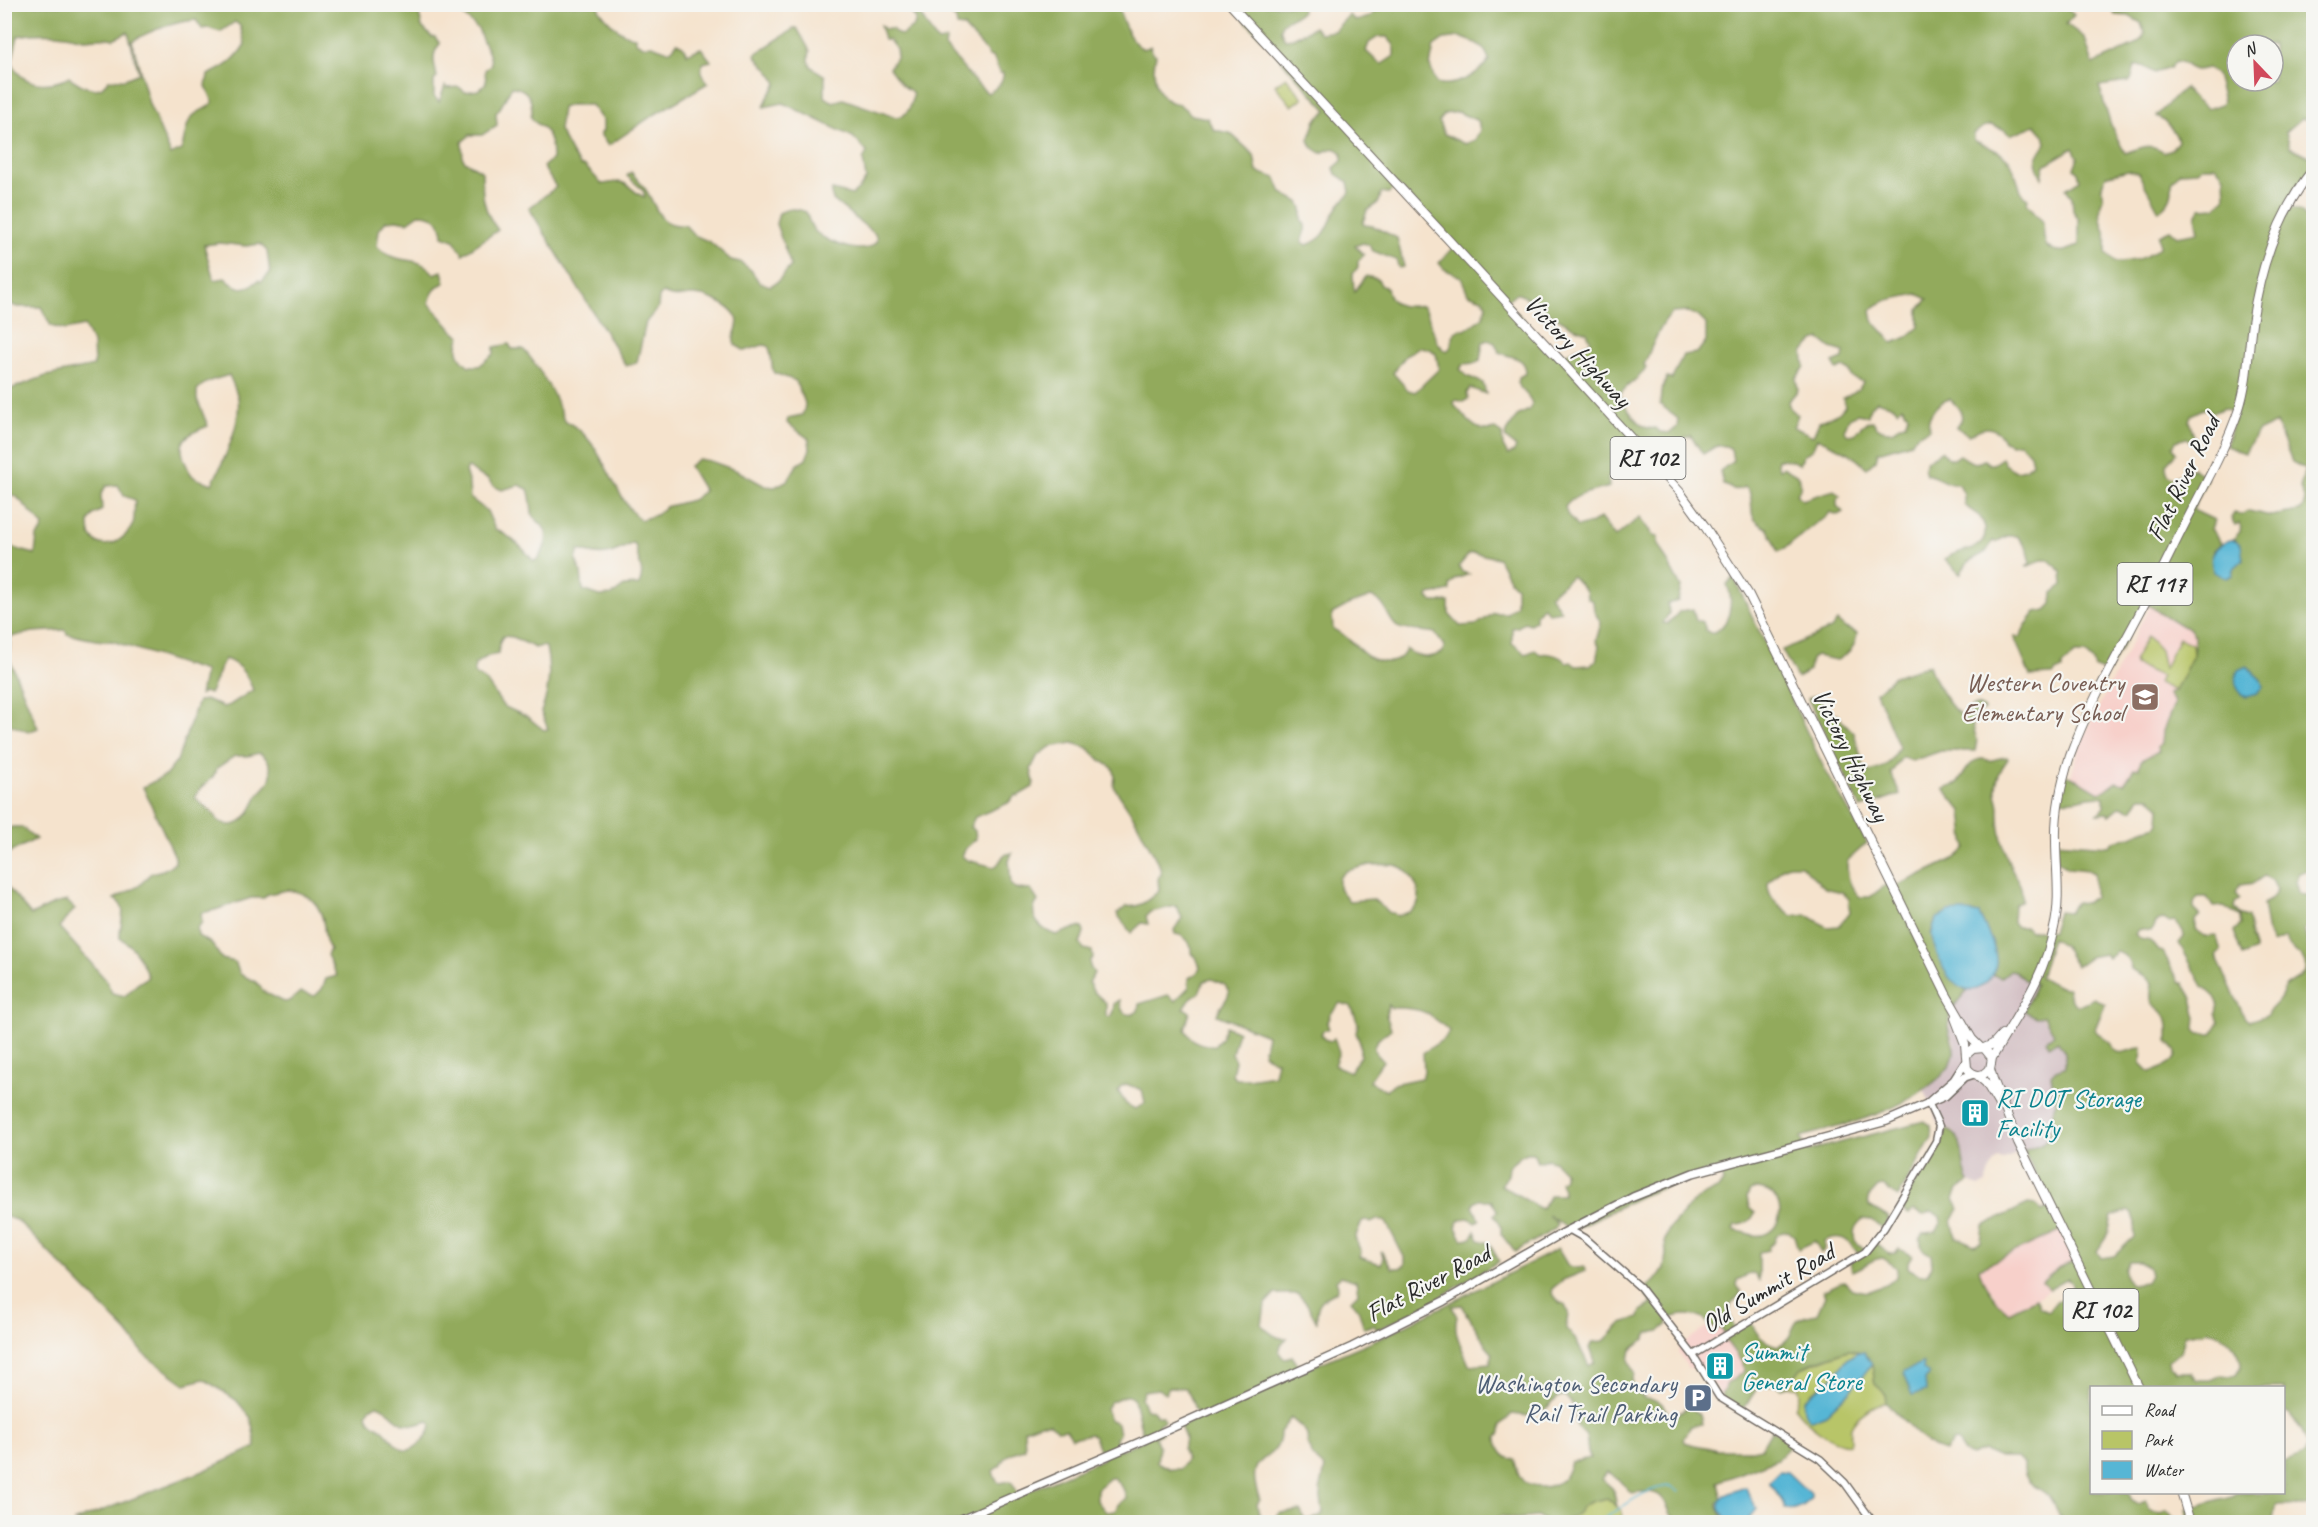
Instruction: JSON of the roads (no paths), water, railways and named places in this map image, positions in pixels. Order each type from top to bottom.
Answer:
[{"type":"main road","name":"Victory Highway","points":[[1230,4],[1680,492],[1704,525],[1749,595],[1946,994],[1972,1039],[1982,1048]]},
{"type":"main road","name":"Flat River Road","points":[[1992,1058],[2024,1007],[2044,966],[2054,928],[2058,900],[2056,822],[2064,774],[2112,665],[2227,441],[2242,396],[2250,357],[2258,290],[2267,257],[2290,205],[2313,168]]},
{"type":"main road","name":"Victory Highway","points":[[1946,994],[1965,1044],[1966,1059]]},
{"type":"main road","name":"Flat River Road","points":[[1982,1048],[1993,1044],[2024,1007]]},
{"type":"main road","points":[[1982,1048],[1989,1052],[1992,1058],[1990,1069],[1982,1075],[1970,1072],[1966,1059],[1972,1049],[1982,1048]]},
{"type":"main road","name":"Flat River Road","points":[[1928,1102],[1954,1080],[1966,1059]]},
{"type":"main road","name":"RI 102","points":[[1990,1069],[2012,1127]]},
{"type":"main road","name":"Flat River Road","points":[[954,1522],[1352,1347],[1444,1301],[1634,1197],[1676,1179],[1874,1125],[1945,1096],[1965,1077],[1976,1075]]},
{"type":"main road","name":"RI 102","points":[[1976,1075],[1986,1083],[2012,1127],[2138,1386]]},
{"type":"main road","points":[[2182,1494],[2190,1522]]},
{"type":"street","name":"Old Summit Road","points":[[1570,1230],[1584,1238],[1640,1287],[1694,1355],[1848,1263],[1872,1245],[1936,1141],[1939,1126],[1928,1102]]},
{"type":"street","points":[[1694,1355],[1719,1397],[1820,1459],[1845,1483],[1874,1522]]},
{"type":"water","points":[[2230,540],[2235,540],[2241,545],[2243,560],[2233,569],[2232,575],[2226,578],[2214,572],[2211,561],[2216,549]]},
{"type":"water","points":[[2247,666],[2261,680],[2263,687],[2257,694],[2246,697],[2238,689],[2236,678],[2238,670]]},
{"type":"water","points":[[1949,912],[1979,914],[1992,941],[1996,958],[1995,969],[1989,979],[1978,988],[1969,990],[1960,987],[1945,970],[1932,937],[1936,919]]},
{"type":"water","points":[[1858,1352],[1864,1352],[1872,1364],[1851,1390],[1826,1414],[1811,1420],[1804,1411],[1804,1400],[1834,1376],[1848,1358]]},
{"type":"water","points":[[1924,1363],[1923,1370],[1929,1374],[1925,1380],[1926,1391],[1912,1395],[1904,1375],[1905,1371]]},
{"type":"water","points":[[1780,1471],[1787,1472],[1811,1495],[1803,1506],[1796,1509],[1785,1509],[1782,1500],[1769,1482]]},
{"type":"water","points":[[1745,1487],[1757,1509],[1747,1522],[1728,1522],[1720,1509],[1720,1501],[1725,1495]]},
{"type":"waterway","points":[[1598,1522],[1650,1491],[1671,1486],[1679,1492]]},
{"type":"place","name":"Western Coventry Elementary School","points":[[2145,697]]},
{"type":"place","name":"RI DOT Storage Facility","points":[[1975,1113]]},
{"type":"place","name":"Summit General Store","points":[[1720,1366]]},
{"type":"place","name":"Washington Secondary Rail Trail Parking","points":[[1698,1398]]}]
